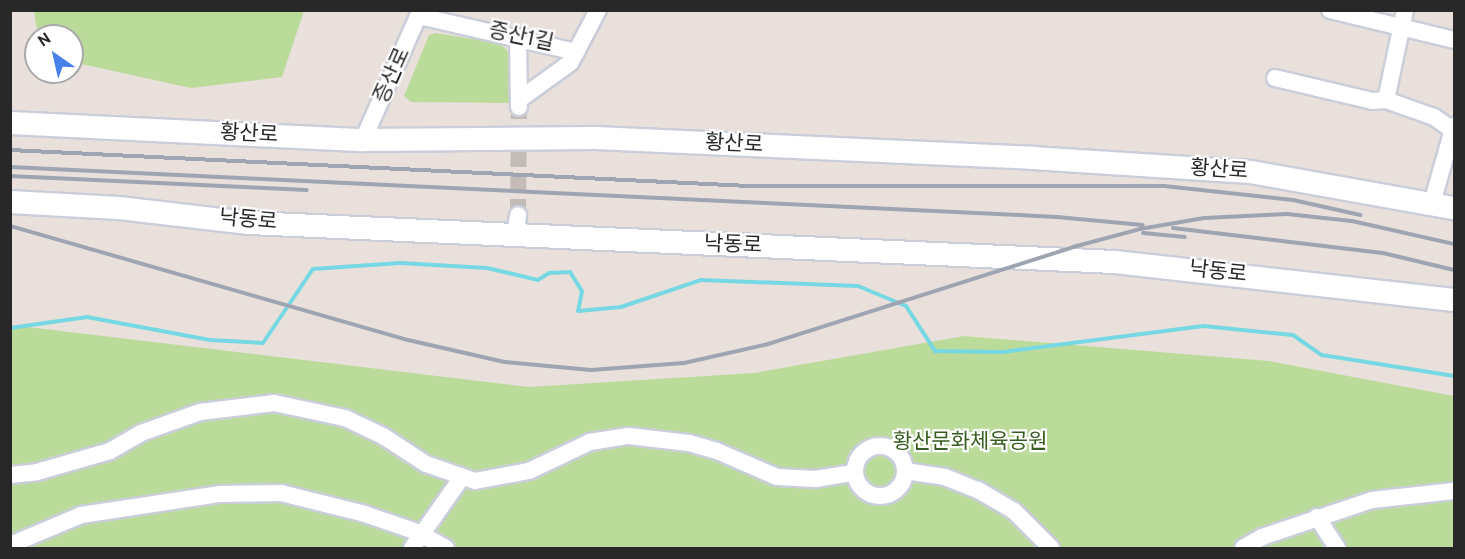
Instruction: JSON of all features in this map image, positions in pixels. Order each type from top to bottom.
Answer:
[{"type":"main road","name":"황산로","points":[[10,123],[363,140],[596,138],[1032,158],[1251,172],[1455,208]]},
{"type":"main road","name":"낙동로","points":[[10,202],[119,208],[249,223],[517,226],[1115,262],[1455,300]]},
{"type":"street","name":"증산1길","points":[[420,13],[576,52],[598,10]]},
{"type":"street","points":[[1330,10],[1455,40]]},
{"type":"street","points":[[1386,100],[1405,10]]},
{"type":"street","name":"증산로","points":[[363,140],[420,13]]},
{"type":"street","points":[[518,37],[519,104],[570,63],[576,52]]},
{"type":"street","points":[[1275,78],[1372,101],[1386,100],[1434,117],[1453,127],[1432,203]]},
{"type":"street","points":[[10,475],[37,472],[110,451],[141,433],[200,412],[274,403],[345,418],[383,436],[426,464],[475,481],[529,471],[590,442],[629,436],[717,450],[777,477],[815,479],[854,473]]},
{"type":"street","points":[[854,473],[860,455],[882,446],[898,455],[906,471]]},
{"type":"street","points":[[854,473],[871,496],[883,498],[895,491],[906,471]]},
{"type":"street","points":[[906,471],[945,477],[978,490],[1014,511],[1051,549]]},
{"type":"street","points":[[417,542],[462,477]]},
{"type":"street","points":[[1243,549],[1262,537],[1372,500],[1455,491]]},
{"type":"street","points":[[10,545],[81,515],[220,494],[281,493],[365,514],[417,542],[446,549]]},
{"type":"street","points":[[1317,517],[1337,549]]},
{"type":"green space","points":[[34,10],[304,11],[282,77],[191,88],[84,65],[84,24],[36,24]]},
{"type":"green space","points":[[435,33],[498,43],[505,48],[515,63],[509,103],[411,102],[404,96],[429,35]]},
{"type":"green space","name":"황산문화체육공원","points":[[11,325],[529,387],[754,373],[964,336],[1269,361],[1454,396],[1454,548],[11,548]]},
{"type":"waterway","points":[[10,328],[87,317],[210,340],[263,343],[313,269],[400,263],[487,268],[538,280],[549,273],[570,272],[582,291],[578,311],[621,307],[701,280],[858,286],[906,306],[935,351],[1003,352],[1203,326],[1293,335],[1322,355],[1454,376]]},
{"type":"tunnel","points":[[518,215],[519,108]]},
{"type":"railway","points":[[10,150],[750,186],[1164,186],[1293,200],[1360,215]]},
{"type":"railway","points":[[10,167],[1057,217],[1143,225]]},
{"type":"railway","points":[[10,176],[307,190]]},
{"type":"railway","points":[[10,226],[408,340],[505,362],[591,370],[684,363],[768,344],[1073,247],[1140,229],[1204,218],[1287,214],[1352,221],[1454,244]]},
{"type":"railway","points":[[1173,228],[1383,253],[1454,270]]},
{"type":"railway","points":[[1143,233],[1185,237]]}]
